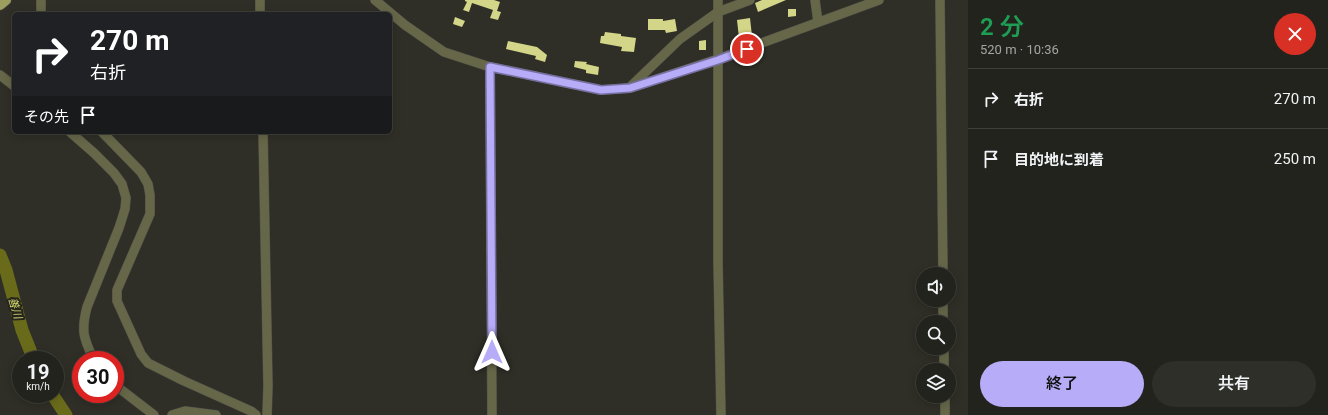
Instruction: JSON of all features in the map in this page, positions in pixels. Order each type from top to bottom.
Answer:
[{"type":"main road","points":[[0,6],[6,0]]},
{"type":"street","points":[[41,0],[42,12]]},
{"type":"street","points":[[260,0],[260,12]]},
{"type":"street","points":[[375,0],[389,12]]},
{"type":"street","points":[[718,0],[718,262],[721,415]]},
{"type":"street","points":[[630,88],[680,39],[718,12],[750,0]]},
{"type":"street","points":[[815,0],[818,22]]},
{"type":"street","points":[[392,14],[444,52],[490,67],[601,90],[630,88],[718,60],[878,0]]},
{"type":"street","points":[[940,0],[943,267]]},
{"type":"street","points":[[490,67],[492,415]]},
{"type":"street","points":[[0,75],[12,84]]},
{"type":"street","points":[[72,134],[114,173],[122,184],[126,198],[125,209],[119,228],[87,307],[84,320],[84,333],[90,351]]},
{"type":"street","points":[[104,134],[142,172],[148,184],[150,195],[150,214],[117,290],[117,301],[140,354],[148,363],[251,411],[256,415]]},
{"type":"street","points":[[263,134],[267,415]]},
{"type":"street","points":[[124,392],[154,415]]},
{"type":"street","points":[[945,403],[945,415]]},
{"type":"street","points":[[172,415],[185,411],[216,415]]},
{"type":"building","points":[[465,0],[494,0],[500,2],[497,11],[501,12],[498,20],[490,18],[493,10],[472,3],[469,12],[463,10],[467,2]]},
{"type":"building","points":[[762,0],[786,0],[758,12],[755,3]]},
{"type":"building","points":[[788,9],[796,9],[796,16],[788,17]]},
{"type":"building","points":[[455,17],[465,21],[462,27],[453,24]]},
{"type":"building","points":[[750,18],[752,36],[739,38],[737,20]]},
{"type":"building","points":[[648,19],[663,19],[663,21],[675,19],[677,31],[666,33],[665,30],[648,30]]},
{"type":"building","points":[[605,32],[636,38],[634,52],[621,51],[622,47],[600,43],[601,36],[604,36]]},
{"type":"building","points":[[706,40],[706,50],[699,50],[699,41]]},
{"type":"building","points":[[508,41],[537,47],[547,55],[545,62],[535,59],[536,56],[506,49]]},
{"type":"building","points":[[575,61],[587,62],[586,64],[599,67],[598,75],[586,73],[586,70],[574,67]]},
{"type":"waterway","name":"善川","points":[[0,255],[6,270],[22,330],[30,351]]},
{"type":"waterway","name":"善川","points":[[58,403],[66,415]]},
{"type":"route","points":[[492,352],[490,67],[601,90],[630,88],[718,60],[747,49]]}]
